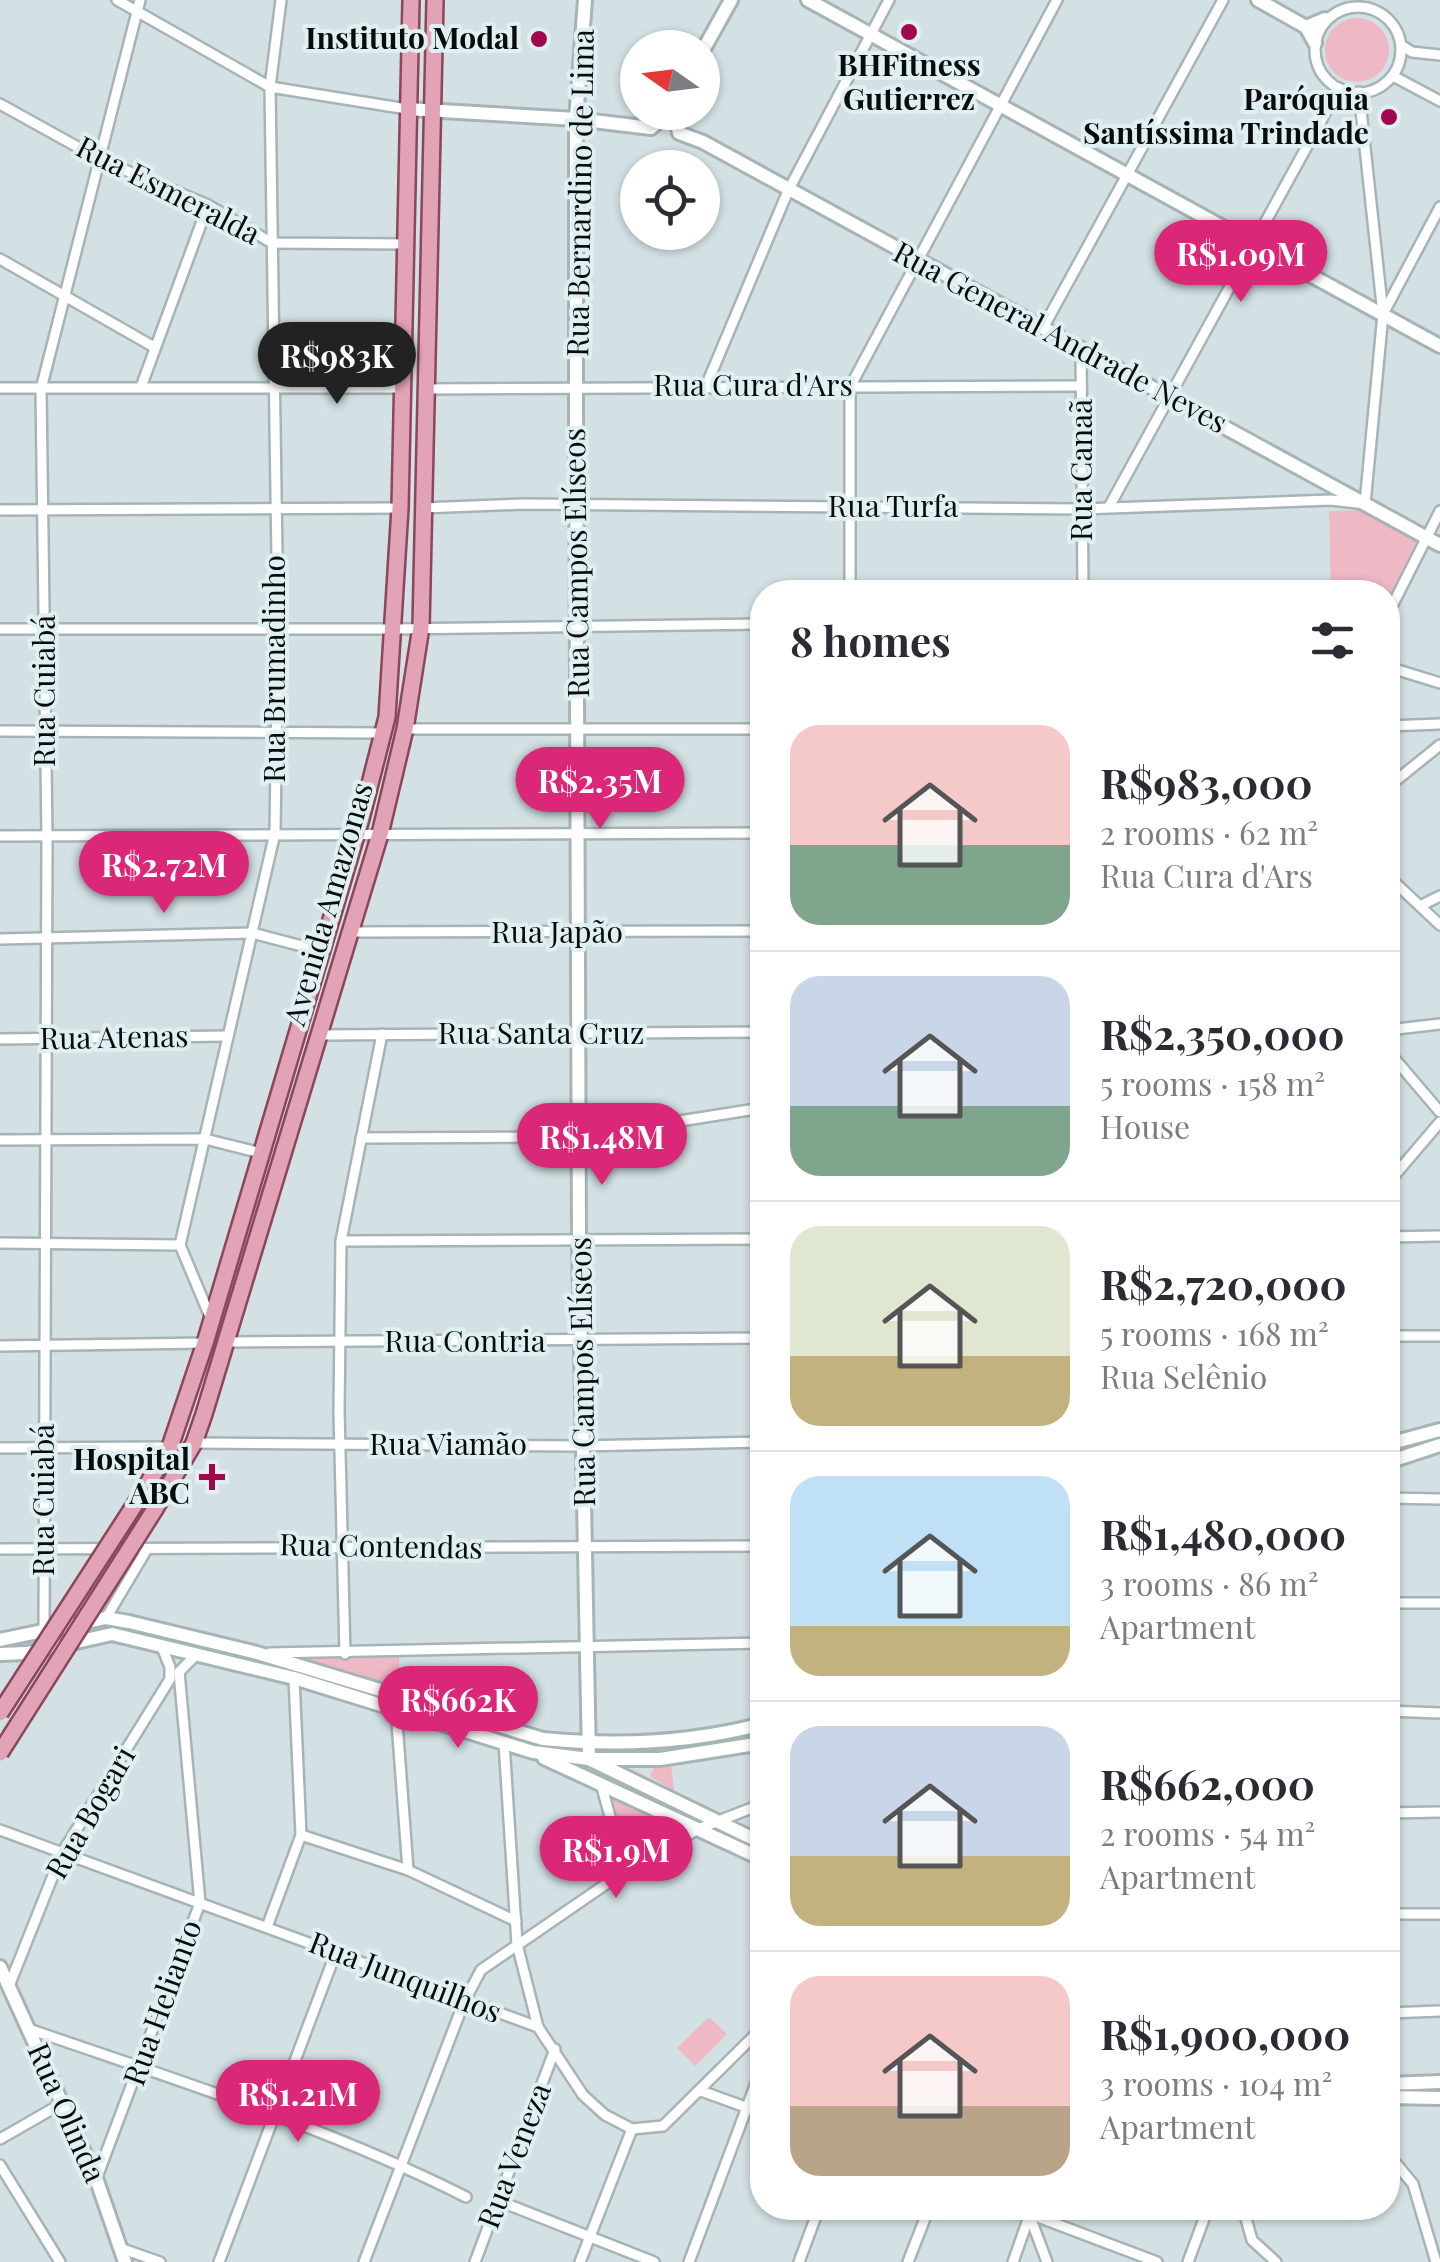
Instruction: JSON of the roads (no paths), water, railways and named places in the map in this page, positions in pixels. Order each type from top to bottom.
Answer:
[{"type":"main road","name":"Avenida Amazonas","points":[[0,1713],[170,1446],[212,1321],[384,733],[400,508],[411,0]]},
{"type":"main road","name":"Avenida Amazonas","points":[[0,1752],[194,1443],[380,834],[406,729],[421,627],[434,0]]},
{"type":"street","points":[[117,0],[270,87],[407,110],[620,124]]},
{"type":"street","name":"Rua Cuiabá","points":[[44,1634],[47,837],[41,389],[140,0]]},
{"type":"street","name":"Rua Brumadinho","points":[[180,1245],[275,833],[278,627],[270,87],[281,0]]},
{"type":"street","name":"Rua Bernardino de Lima","points":[[576,386],[576,119],[585,0]]},
{"type":"street","points":[[714,30],[730,0]]},
{"type":"street","points":[[808,0],[1440,346]]},
{"type":"street","points":[[706,386],[788,192],[889,0]]},
{"type":"street","points":[[850,580],[850,387],[1057,0]]},
{"type":"street","points":[[1043,328],[1223,0]]},
{"type":"street","points":[[1258,0],[1306,27],[1315,43],[1320,71],[1339,88],[1360,92],[1378,88],[1393,76],[1402,45]]},
{"type":"street","points":[[1376,11],[1382,0]]},
{"type":"street","points":[[1306,27],[1326,19],[1346,3],[1376,11],[1412,52],[1440,55]]},
{"type":"street","points":[[1315,43],[1326,19]]},
{"type":"street","points":[[1401,58],[1412,52]]},
{"type":"street","points":[[1393,76],[1440,101]]},
{"type":"street","points":[[1110,506],[1166,395],[1254,246],[1339,88]]},
{"type":"street","points":[[1360,92],[1383,314],[1365,504]]},
{"type":"street","name":"Rua Esmeralda","points":[[0,104],[101,160],[208,205],[272,243],[405,244]]},
{"type":"street","name":"Rua General Andrade Neves","points":[[678,130],[1440,546]]},
{"type":"street","points":[[141,387],[208,205]]},
{"type":"street","points":[[1383,314],[1440,207]]},
{"type":"street","points":[[0,258],[154,347]]},
{"type":"street","name":"Rua Canaã","points":[[1082,348],[1082,580]]},
{"type":"street","name":"Rua Campos Elíseos","points":[[576,386],[580,732],[578,1137],[589,1759]]},
{"type":"street","name":"Rua Cura d'Ars","points":[[424,389],[1081,386]]},
{"type":"street","points":[[0,388],[402,388]]},
{"type":"street","name":"Rua Turfa","points":[[421,508],[1082,509],[1326,500],[1365,504]]},
{"type":"street","points":[[0,510],[275,512],[400,508]]},
{"type":"street","points":[[1400,590],[1440,511]]},
{"type":"street","points":[[0,629],[578,629],[750,624]]},
{"type":"street","points":[[1400,671],[1440,683]]},
{"type":"street","points":[[1400,726],[1440,724]]},
{"type":"street","points":[[0,731],[275,729],[384,733]]},
{"type":"street","points":[[406,729],[750,730]]},
{"type":"street","points":[[1400,777],[1440,745]]},
{"type":"street","points":[[0,836],[750,833]]},
{"type":"street","points":[[1400,887],[1440,924]]},
{"type":"street","points":[[1420,906],[1440,896]]},
{"type":"street","name":"Rua Japão","points":[[352,932],[750,931]]},
{"type":"street","points":[[0,939],[252,933],[322,951]]},
{"type":"street","points":[[1400,1029],[1440,1024]]},
{"type":"street","name":"Rua Santa Cruz","points":[[320,1035],[750,1032]]},
{"type":"street","points":[[344,1654],[341,1241],[382,1034]]},
{"type":"street","name":"Rua Atenas","points":[[0,1039],[228,1036]]},
{"type":"street","points":[[1400,1065],[1440,1112]]},
{"type":"street","points":[[362,1138],[578,1137],[750,1110]]},
{"type":"street","points":[[1400,1169],[1440,1122]]},
{"type":"street","points":[[0,1140],[205,1140],[261,1153]]},
{"type":"street","points":[[1400,1236],[1440,1236]]},
{"type":"street","points":[[341,1241],[750,1239]]},
{"type":"street","points":[[0,1243],[180,1245],[212,1321]]},
{"type":"street","points":[[1400,1336],[1440,1336]]},
{"type":"street","name":"Rua Contria","points":[[227,1342],[750,1338]]},
{"type":"street","points":[[0,1346],[205,1343]]},
{"type":"street","points":[[1400,1441],[1440,1430]]},
{"type":"street","name":"Rua Viamão","points":[[194,1443],[581,1446],[750,1442]]},
{"type":"street","points":[[0,1448],[170,1446]]},
{"type":"street","points":[[1400,1458],[1440,1446]]},
{"type":"street","points":[[1400,1498],[1440,1498]]},
{"type":"street","name":"Rua Contendas","points":[[0,1549],[342,1546],[586,1550],[750,1546]]},
{"type":"street","points":[[106,1618],[147,1549]]},
{"type":"street","points":[[1400,1603],[1440,1603]]},
{"type":"street","points":[[0,1640],[44,1634],[106,1618],[257,1652],[344,1654],[750,1643]]},
{"type":"street","points":[[0,1654],[27,1653],[112,1634],[298,1672],[543,1739],[750,1837]]},
{"type":"street","points":[[161,1645],[170,1666],[170,1679],[161,1694],[182,1702]]},
{"type":"street","points":[[257,1652],[396,1709],[533,1752],[750,1854]]},
{"type":"street","name":"Rua Helianto","points":[[96,2178],[200,1904],[180,1672],[184,1662],[198,1654]]},
{"type":"street","points":[[267,1926],[301,1835],[298,1672]]},
{"type":"street","name":"Rua Bogari","points":[[9,1986],[62,1853],[161,1694]]},
{"type":"street","points":[[396,1709],[408,1870]]},
{"type":"street","points":[[1400,1711],[1440,1712]]},
{"type":"street","points":[[543,1739],[589,1743],[666,1741],[750,1726]]},
{"type":"street","points":[[504,1743],[517,1944],[538,2027]]},
{"type":"street","points":[[533,1752],[589,1759],[660,1759],[750,1745]]},
{"type":"street","points":[[650,1789],[646,1771],[660,1759]]},
{"type":"street","points":[[602,1784],[629,1779]]},
{"type":"street","points":[[602,1784],[625,1871]]},
{"type":"street","points":[[364,2262],[464,2002],[482,1970],[625,1871],[717,1820],[750,1808]]},
{"type":"street","points":[[1400,1813],[1440,1812]]},
{"type":"street","name":"Rua Junquilhos","points":[[0,1830],[538,2027],[582,2095],[605,2115],[632,2129]]},
{"type":"street","points":[[301,1835],[408,1870],[516,1921]]},
{"type":"street","points":[[1400,1914],[1440,1914]]},
{"type":"street","points":[[219,2262],[336,1952]]},
{"type":"street","name":"Rua Olinda","points":[[0,1967],[96,2178],[122,2255]]},
{"type":"street","points":[[1400,2013],[1440,2011]]},
{"type":"street","points":[[29,2029],[275,2115],[401,2164],[466,2197]]},
{"type":"street","points":[[580,2262],[632,2129],[663,2126],[750,2040]]},
{"type":"street","name":"Rua Veneza","points":[[475,2262],[555,2049]]},
{"type":"street","points":[[1400,2084],[1440,2082]]},
{"type":"street","points":[[701,2091],[750,2109]]},
{"type":"street","points":[[1400,2097],[1440,2098]]},
{"type":"street","points":[[689,2262],[750,2100]]},
{"type":"street","points":[[0,2139],[61,2104]]},
{"type":"street","points":[[0,2164],[60,2262]]},
{"type":"street","points":[[1400,2169],[1412,2184],[1436,2262]]},
{"type":"street","points":[[499,2201],[654,2262]]},
{"type":"street","points":[[800,2262],[815,2220]]},
{"type":"street","points":[[908,2262],[924,2220]]},
{"type":"street","points":[[1013,2262],[1028,2220]]},
{"type":"street","points":[[1034,2220],[1046,2262]]},
{"type":"street","points":[[1055,2220],[1156,2262]]},
{"type":"street","points":[[1188,2262],[1204,2220]]},
{"type":"street","points":[[1246,2220],[1252,2240],[1276,2262]]},
{"type":"street","points":[[122,2255],[160,2262]]},
{"type":"place","name":"BHFitness Gutierrez","points":[[909,32]]},
{"type":"place","name":"Instituto Modal","points":[[539,39]]},
{"type":"place","name":"Paróquia Santíssima Trindade","points":[[1389,117]]},
{"type":"place","name":"Hospital ABC","points":[[212,1477]]}]
